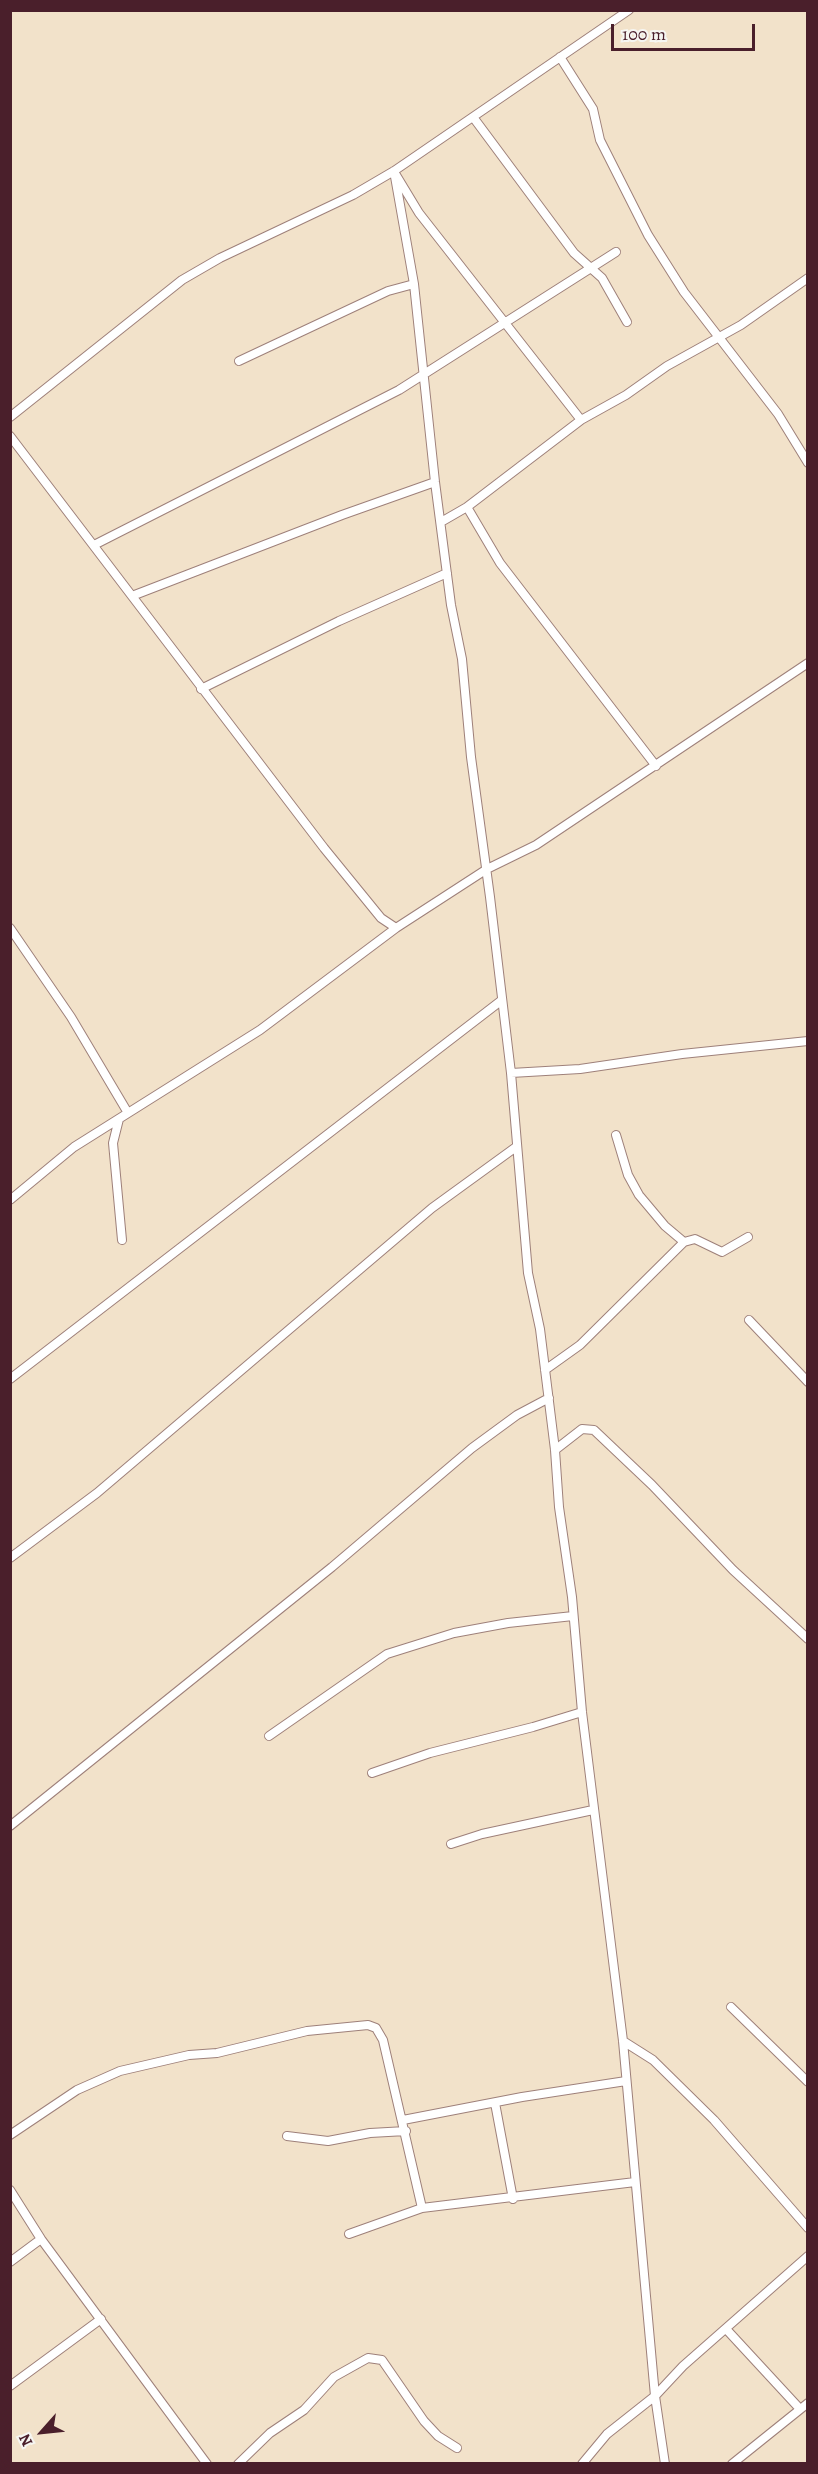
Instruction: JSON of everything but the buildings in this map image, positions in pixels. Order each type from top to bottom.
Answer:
[{"type":"street","points":[[10,417],[182,280],[220,258],[344,200],[394,171],[629,10]]},
{"type":"street","points":[[560,57],[594,109],[600,140],[648,235],[684,292],[706,317],[718,338],[741,363],[778,414],[807,463]]},
{"type":"street","points":[[473,117],[588,268],[602,278],[627,322]]},
{"type":"street","points":[[394,171],[414,284],[435,483],[462,659],[471,757],[487,869],[511,1073],[528,1273],[549,1398],[593,1810],[622,2041],[655,2397],[665,2463]]},
{"type":"street","points":[[394,171],[419,213],[580,420]]},
{"type":"street","points":[[96,544],[399,390],[616,252]]},
{"type":"street","points":[[441,522],[467,507],[580,420],[626,395],[667,366],[741,325],[807,278]]},
{"type":"street","points":[[239,362],[388,291],[414,284]]},
{"type":"street","points":[[10,436],[96,544],[201,689],[359,892],[381,918],[396,928]]},
{"type":"street","points":[[132,596],[342,514],[435,483]]},
{"type":"street","points":[[467,507],[500,563],[656,766]]},
{"type":"street","points":[[201,689],[339,621],[447,573]]},
{"type":"street","points":[[10,1200],[74,1147],[260,1030],[396,928],[487,869],[536,844],[807,663]]},
{"type":"street","points":[[10,928],[70,1017],[128,1113]]},
{"type":"street","points":[[10,1378],[502,1000]]},
{"type":"street","points":[[511,1073],[580,1069],[682,1054],[807,1041]]},
{"type":"street","points":[[119,1119],[113,1143],[122,1240]]},
{"type":"street","points":[[616,1135],[628,1175],[639,1195],[664,1226],[684,1242]]},
{"type":"street","points":[[10,1558],[97,1493],[432,1208],[516,1147]]},
{"type":"street","points":[[545,1370],[580,1345],[684,1242],[695,1239],[722,1252],[748,1237]]},
{"type":"street","points":[[749,1320],[807,1382]]},
{"type":"street","points":[[10,1826],[332,1567],[472,1448],[517,1415],[549,1398]]},
{"type":"street","points":[[555,1450],[582,1429],[594,1430],[652,1485],[733,1570],[807,1638]]},
{"type":"street","points":[[269,1736],[387,1654],[454,1633],[508,1623],[573,1616]]},
{"type":"street","points":[[372,1773],[430,1753],[582,1712]]},
{"type":"street","points":[[451,1844],[482,1834],[593,1810]]},
{"type":"street","points":[[731,2007],[807,2082]]},
{"type":"street","points":[[10,2135],[77,2090],[120,2071],[189,2055],[217,2053],[307,2031],[368,2025],[381,2032],[422,2208]]},
{"type":"street","points":[[622,2041],[653,2060],[714,2120],[807,2228]]},
{"type":"street","points":[[403,2120],[626,2082]]},
{"type":"street","points":[[495,2103],[513,2199]]},
{"type":"street","points":[[287,2136],[328,2140],[370,2133],[406,2132]]},
{"type":"street","points":[[349,2234],[422,2208],[513,2199],[635,2182]]},
{"type":"street","points":[[10,2190],[41,2239],[207,2463]]},
{"type":"street","points":[[10,2262],[41,2239]]},
{"type":"street","points":[[582,2463],[608,2434],[655,2397],[683,2366],[727,2330],[807,2256]]},
{"type":"street","points":[[10,2386],[101,2319]]},
{"type":"street","points":[[727,2330],[800,2409]]},
{"type":"street","points":[[238,2463],[270,2433],[304,2410],[334,2377],[368,2358],[382,2360],[423,2421],[438,2436],[457,2448]]},
{"type":"street","points":[[732,2463],[807,2403]]}]
